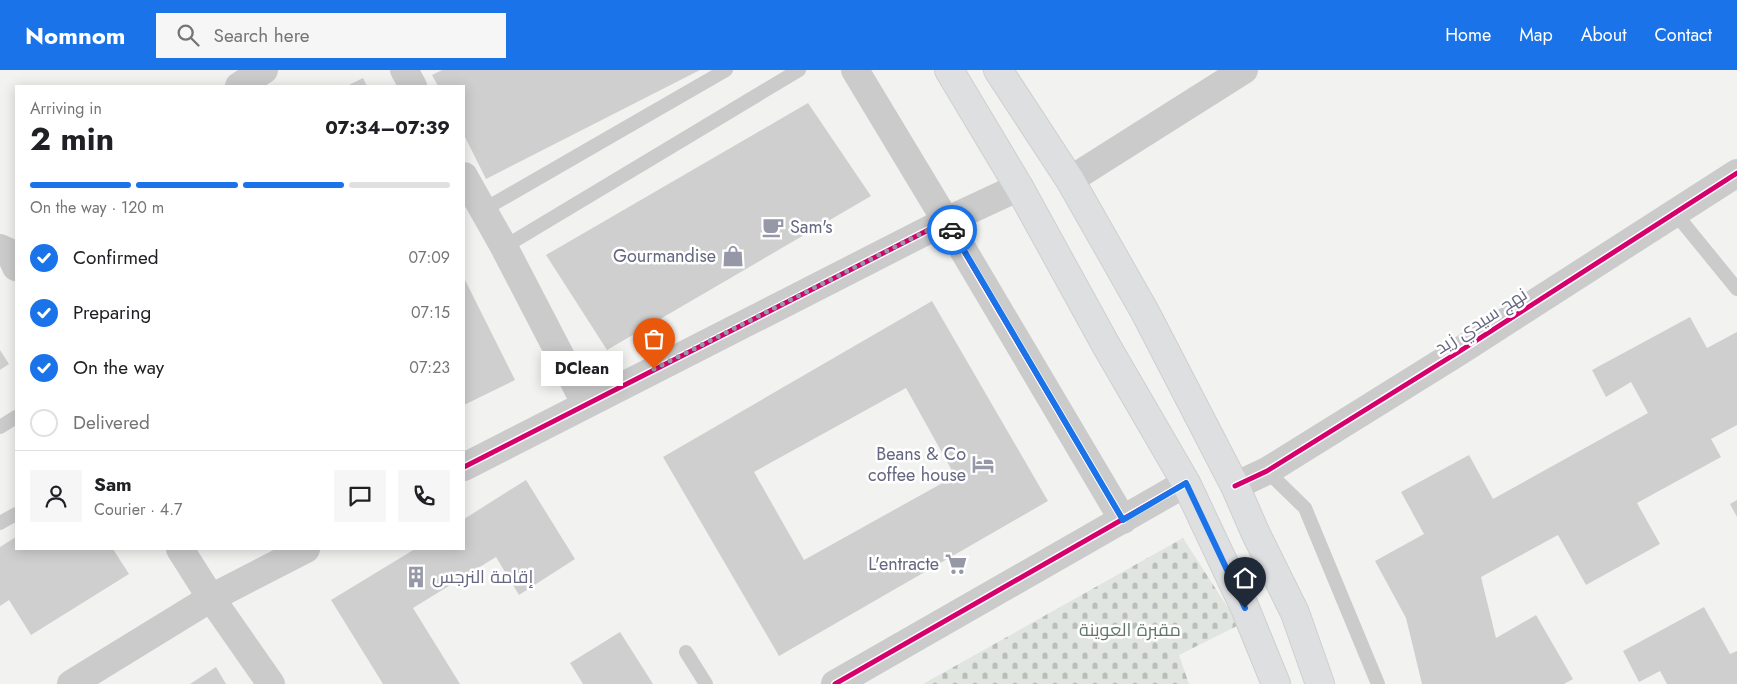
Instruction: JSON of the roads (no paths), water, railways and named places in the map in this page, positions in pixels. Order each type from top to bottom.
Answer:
[{"type":"main road","points":[[949,70],[1019,187],[1107,347],[1186,483],[1245,608],[1276,684]]},
{"type":"main road","points":[[998,70],[1070,180],[1145,312],[1236,486],[1255,532],[1295,613],[1320,684]]},
{"type":"street","points":[[242,85],[264,70]]},
{"type":"street","points":[[404,70],[412,85]]},
{"type":"street","points":[[855,70],[1123,520]]},
{"type":"street","points":[[1070,180],[1244,70]]},
{"type":"street","name":"نهج سيدي زيد","points":[[1236,486],[1267,472],[1460,351],[1737,173]]},
{"type":"street","points":[[465,178],[504,247],[585,403]]},
{"type":"street","points":[[465,466],[585,403],[946,221],[1019,187]]},
{"type":"street","points":[[0,244],[15,235]]},
{"type":"street","points":[[0,248],[9,252],[15,265]]},
{"type":"street","points":[[835,684],[1186,483]]},
{"type":"street","points":[[181,550],[211,598],[271,684]]},
{"type":"street","points":[[71,684],[211,598],[304,550]]},
{"type":"lane","points":[[483,210],[726,70]]},
{"type":"lane","points":[[504,247],[799,70]]},
{"type":"lane","points":[[1675,213],[1737,289]]},
{"type":"lane","points":[[0,427],[15,418]]},
{"type":"lane","points":[[1267,472],[1305,508],[1378,684]]},
{"type":"lane","points":[[0,523],[15,515]]},
{"type":"lane","points":[[686,652],[706,684]]},
{"type":"place","name":"Sam's","points":[[773,227]]},
{"type":"place","name":"Gourmandise","points":[[733,256]]},
{"type":"place","name":"DClean","points":[[654,369]]},
{"type":"place","name":"Beans & Co coffee house","points":[[983,464]]},
{"type":"place","name":"L'entracte","points":[[956,564]]},
{"type":"place","name":"إقامة النرجس","points":[[416,577]]},
{"type":"park label","name":"مقبرة العوينة","points":[[1130,630]]}]
